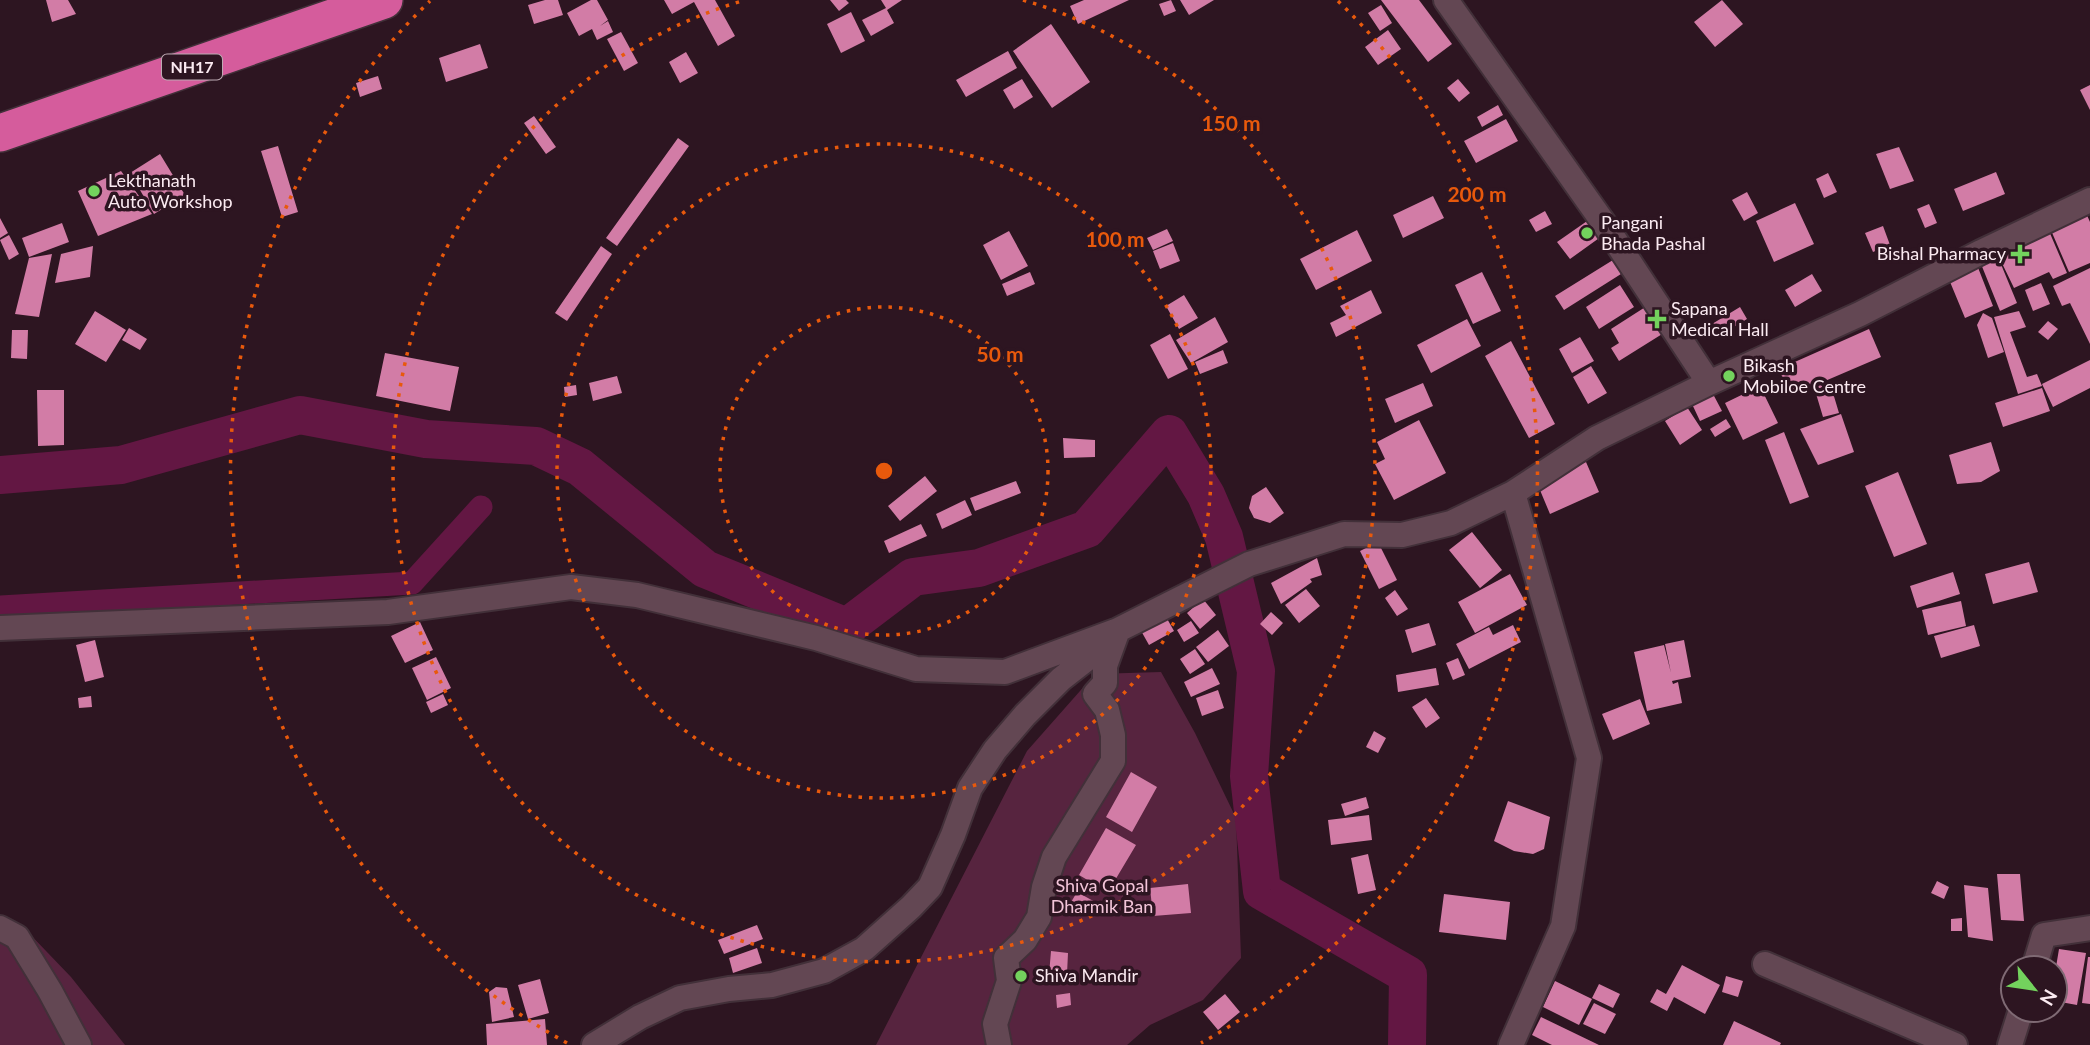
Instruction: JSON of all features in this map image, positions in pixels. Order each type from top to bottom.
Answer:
[{"type":"highway","name":"NH17","points":[[0,133],[384,0]]},
{"type":"street","points":[[1446,0],[1603,222],[1709,383]]},
{"type":"street","points":[[0,628],[388,612],[571,587],[637,596],[816,638],[916,670],[1005,673],[1118,630],[1249,564],[1344,534],[1402,535],[1451,523],[1513,493],[1597,438],[1860,314],[2090,200]]},
{"type":"street","points":[[1511,1045],[1563,926],[1589,758],[1513,493]]},
{"type":"street","points":[[594,1045],[640,1017],[680,998],[772,985],[824,971],[864,949],[930,887],[970,788],[995,750],[1061,679],[1102,647],[1118,630]]},
{"type":"street","points":[[999,1045],[995,1024],[1009,981],[1006,958],[1025,940],[1039,917],[1044,887],[1054,857],[1113,761],[1113,735],[1107,710],[1095,694],[1105,683],[1105,666],[1118,630]]},
{"type":"street","points":[[0,928],[17,937],[50,990],[79,1045]]},
{"type":"street","points":[[2038,954],[2044,935],[2090,928]]},
{"type":"street","points":[[1765,964],[1955,1045]]},
{"type":"street","points":[[2010,1045],[2017,1024]]},
{"type":"green space","name":"Shiva Gopal Dharmik Ban","points":[[1161,672],[1195,733],[1236,818],[1241,958],[1203,1000],[1150,1025],[1127,1045],[876,1045],[1027,751],[1095,674]]},
{"type":"green space","points":[[0,921],[23,927],[71,977],[125,1045],[0,1045]]},
{"type":"building","points":[[46,0],[68,0],[76,14],[52,22]]},
{"type":"building","points":[[545,0],[558,0],[563,15],[534,24],[528,5]]},
{"type":"building","points":[[591,0],[597,0],[608,20],[600,26],[608,21],[613,32],[597,40],[592,29],[579,36],[567,13]]},
{"type":"building","points":[[664,0],[715,0],[735,36],[718,46],[694,2],[672,14]]},
{"type":"building","points":[[830,0],[846,0],[849,3],[839,11]]},
{"type":"building","points":[[881,0],[902,0],[887,10],[894,23],[871,36],[862,20],[886,8]]},
{"type":"building","points":[[1084,0],[1129,0],[1078,24],[1070,6]]},
{"type":"building","points":[[1171,0],[1176,11],[1164,16],[1159,4]]},
{"type":"building","points":[[1180,0],[1214,0],[1189,15]]},
{"type":"building","points":[[1381,0],[1419,0],[1452,44],[1428,62]]},
{"type":"building","points":[[1722,0],[1743,24],[1715,47],[1694,22]]},
{"type":"building","points":[[1381,5],[1392,23],[1380,31],[1368,13]]},
{"type":"building","points":[[851,12],[865,41],[841,53],[827,24]]},
{"type":"building","points":[[1051,24],[1090,82],[1052,108],[1013,51]]},
{"type":"building","points":[[1388,30],[1401,49],[1378,65],[1365,47]]},
{"type":"building","points":[[621,32],[638,63],[624,71],[607,39]]},
{"type":"building","points":[[480,44],[488,68],[446,82],[439,58]]},
{"type":"building","points":[[1008,51],[1017,68],[966,97],[956,80]]},
{"type":"building","points":[[686,52],[698,73],[680,83],[669,62]]},
{"type":"building","points":[[378,76],[382,89],[360,97],[356,83]]},
{"type":"building","points":[[1022,79],[1033,97],[1014,109],[1003,90]]},
{"type":"building","points":[[1458,79],[1470,93],[1459,102],[1447,88]]},
{"type":"building","points":[[2090,85],[2090,110],[2080,90]]},
{"type":"building","points":[[1498,105],[1503,115],[1482,127],[1477,117]]},
{"type":"building","points":[[534,116],[556,147],[546,154],[524,123]]},
{"type":"building","points":[[1506,119],[1518,141],[1476,163],[1464,141]]},
{"type":"building","points":[[678,138],[689,146],[617,246],[606,238]]},
{"type":"building","points":[[278,146],[298,212],[282,217],[261,151]]},
{"type":"building","points":[[1899,147],[1914,181],[1890,189],[1876,154]]},
{"type":"building","points":[[160,154],[185,195],[154,214],[130,173]]},
{"type":"building","points":[[121,171],[152,214],[98,236],[78,191]]},
{"type":"building","points":[[1996,172],[2005,194],[1963,211],[1954,189]]},
{"type":"building","points":[[1828,173],[1837,192],[1824,198],[1816,179]]},
{"type":"building","points":[[1747,192],[1758,213],[1744,221],[1732,200]]},
{"type":"building","points":[[1433,196],[1444,218],[1403,238],[1393,215]]},
{"type":"building","points":[[1795,203],[1814,244],[1774,262],[1756,221]]},
{"type":"building","points":[[1929,204],[1937,223],[1925,228],[1917,209]]},
{"type":"building","points":[[1545,211],[1552,224],[1536,232],[1529,220]]},
{"type":"building","points":[[2086,213],[2090,222],[2090,263],[2069,272],[2050,228]]},
{"type":"building","points":[[0,218],[8,233],[0,238]]},
{"type":"building","points":[[1590,219],[1602,236],[1570,259],[1557,242]]},
{"type":"building","points":[[62,223],[69,242],[29,257],[22,238]]},
{"type":"building","points":[[1883,226],[1890,245],[1873,252],[1865,233]]},
{"type":"building","points":[[1167,229],[1173,241],[1153,250],[1147,238]]},
{"type":"building","points":[[1357,230],[1372,261],[1316,290],[1300,259]]},
{"type":"building","points":[[1009,231],[1028,266],[1001,280],[983,245]]},
{"type":"building","points":[[2049,231],[2067,273],[2053,279],[2049,272],[2014,288],[1998,255]]},
{"type":"building","points":[[9,235],[19,254],[9,260],[0,240]]},
{"type":"building","points":[[1173,243],[1180,261],[1160,269],[1153,251]]},
{"type":"building","points":[[93,246],[90,277],[55,283],[61,254]]},
{"type":"building","points":[[601,246],[612,254],[567,321],[555,313]]},
{"type":"building","points":[[52,254],[39,317],[15,314],[29,258]]},
{"type":"building","points":[[1998,257],[2017,303],[2000,311],[1981,264]]},
{"type":"building","points":[[1613,260],[1621,274],[1564,310],[1555,296]]},
{"type":"building","points":[[1977,265],[1993,306],[1965,318],[1948,277]]},
{"type":"building","points":[[2090,268],[2090,344],[2070,303],[2062,306],[2053,286]]},
{"type":"building","points":[[1030,272],[1035,284],[1007,296],[1002,284]]},
{"type":"building","points":[[1482,272],[1501,311],[1473,324],[1455,285]]},
{"type":"building","points":[[1812,274],[1822,291],[1795,307],[1785,290]]},
{"type":"building","points":[[2041,283],[2050,304],[2033,311],[2025,290]]},
{"type":"building","points":[[1620,285],[1634,307],[1599,329],[1586,307]]},
{"type":"building","points":[[1371,290],[1382,313],[1336,337],[1330,323],[1346,315],[1340,306]]},
{"type":"building","points":[[1184,295],[1198,318],[1179,329],[1166,306]]},
{"type":"building","points":[[1650,304],[1667,331],[1619,361],[1611,348],[1619,343],[1611,329]]},
{"type":"building","points":[[1740,307],[1747,319],[1719,336],[1712,324]]},
{"type":"building","points":[[95,311],[126,330],[106,362],[75,344]]},
{"type":"building","points":[[2019,311],[2026,327],[2010,332],[2027,377],[2037,374],[2042,386],[2018,394],[1994,317]]},
{"type":"building","points":[[1983,313],[1992,318],[2004,352],[1988,358],[1977,325]]},
{"type":"building","points":[[1215,317],[1228,342],[1191,363],[1176,340]]},
{"type":"building","points":[[1467,319],[1481,346],[1431,373],[1417,345]]},
{"type":"building","points":[[2048,321],[2058,329],[2048,340],[2038,332]]},
{"type":"building","points":[[129,328],[147,339],[140,350],[122,340]]},
{"type":"building","points":[[1869,329],[1881,357],[1790,396],[1779,369]]},
{"type":"building","points":[[12,330],[28,330],[27,359],[11,358]]},
{"type":"building","points":[[1170,334],[1188,369],[1168,379],[1150,345]]},
{"type":"building","points":[[1580,337],[1594,361],[1572,373],[1559,349]]},
{"type":"building","points":[[1511,341],[1555,424],[1529,438],[1485,356]]},
{"type":"building","points":[[1223,350],[1228,363],[1200,374],[1195,362]]},
{"type":"building","points":[[385,353],[459,367],[450,411],[376,396]]},
{"type":"building","points":[[2090,360],[2090,388],[2053,407],[2042,384]]},
{"type":"building","points":[[1591,366],[1607,393],[1588,404],[1573,377]]},
{"type":"building","points":[[617,376],[622,393],[593,401],[589,383]]},
{"type":"building","points":[[1423,383],[1433,406],[1395,423],[1385,399]]},
{"type":"building","points":[[1830,383],[1839,413],[1823,417],[1814,387]]},
{"type":"building","points":[[576,385],[577,395],[565,397],[564,387]]},
{"type":"building","points":[[1760,386],[1778,423],[1743,440],[1725,403]]},
{"type":"building","points":[[2042,388],[2050,411],[2003,427],[1995,403]]},
{"type":"building","points":[[37,390],[64,390],[64,445],[38,446]]},
{"type":"building","points":[[1713,394],[1722,411],[1700,421],[1692,404]]},
{"type":"building","points":[[1687,407],[1702,430],[1680,445],[1665,421]]},
{"type":"building","points":[[1841,414],[1854,452],[1818,465],[1800,429]]},
{"type":"building","points":[[1726,419],[1731,427],[1715,437],[1710,429]]},
{"type":"building","points":[[1419,420],[1446,473],[1394,500],[1375,464],[1385,459],[1377,442]]},
{"type":"building","points":[[1784,432],[1809,497],[1790,504],[1765,440]]},
{"type":"building","points":[[1063,438],[1095,440],[1095,457],[1064,458]]},
{"type":"building","points":[[1991,442],[2000,471],[1981,482],[1957,484],[1949,455]]},
{"type":"building","points":[[1586,462],[1599,492],[1550,514],[1537,483]]},
{"type":"building","points":[[1898,472],[1927,544],[1894,557],[1865,486]]},
{"type":"building","points":[[925,476],[937,491],[900,521],[888,506]]},
{"type":"building","points":[[1016,481],[1021,493],[975,511],[970,498]]},
{"type":"building","points":[[1266,487],[1284,513],[1270,523],[1254,518],[1249,508],[1252,496]]},
{"type":"building","points":[[965,500],[972,515],[942,529],[936,514]]},
{"type":"building","points":[[921,524],[927,536],[889,553],[884,541]]},
{"type":"building","points":[[1472,532],[1502,570],[1480,588],[1449,550]]},
{"type":"building","points":[[1378,542],[1397,580],[1379,589],[1360,551]]},
{"type":"building","points":[[1317,558],[1322,575],[1310,579],[1312,582],[1281,604],[1271,583]]},
{"type":"building","points":[[2029,562],[2038,592],[1993,604],[1985,574]]},
{"type":"building","points":[[1953,572],[1960,594],[1917,608],[1910,586]]},
{"type":"building","points":[[1510,574],[1527,605],[1475,633],[1458,602]]},
{"type":"building","points":[[1306,589],[1320,606],[1299,623],[1285,605]]},
{"type":"building","points":[[1395,590],[1408,609],[1397,616],[1385,598]]},
{"type":"building","points":[[1203,599],[1216,615],[1200,629],[1187,613]]},
{"type":"building","points":[[1961,601],[1966,626],[1928,635],[1922,610]]},
{"type":"building","points":[[1271,612],[1283,623],[1272,635],[1260,624]]},
{"type":"building","points":[[1165,615],[1174,631],[1149,645],[1140,629]]},
{"type":"building","points":[[1191,621],[1199,633],[1184,642],[1177,630]]},
{"type":"building","points":[[420,622],[433,650],[405,663],[391,636]]},
{"type":"building","points":[[1429,623],[1436,645],[1412,653],[1405,630]]},
{"type":"building","points":[[1513,625],[1521,642],[1469,669],[1456,644],[1489,627],[1493,635]]},
{"type":"building","points":[[1974,625],[1980,646],[1941,658],[1934,636]]},
{"type":"building","points":[[1218,630],[1229,646],[1208,662],[1196,647]]},
{"type":"building","points":[[95,640],[104,677],[85,682],[76,645]]},
{"type":"building","points":[[1684,640],[1691,677],[1672,681],[1673,684],[1678,682],[1682,703],[1647,711],[1634,652],[1664,645],[1671,673],[1665,644]]},
{"type":"building","points":[[1195,649],[1205,664],[1190,674],[1180,659]]},
{"type":"building","points":[[436,657],[451,688],[427,700],[412,668]]},
{"type":"building","points":[[1458,658],[1465,675],[1453,680],[1446,663]]},
{"type":"building","points":[[1212,668],[1220,684],[1191,697],[1184,682]]},
{"type":"building","points":[[1436,668],[1439,685],[1398,692],[1396,675]]},
{"type":"building","points":[[1218,690],[1224,708],[1202,716],[1196,698]]},
{"type":"building","points":[[443,694],[448,705],[431,713],[426,702]]},
{"type":"building","points":[[91,696],[92,707],[79,708],[78,698]]},
{"type":"building","points":[[1426,698],[1440,718],[1426,728],[1412,707]]},
{"type":"building","points":[[1640,699],[1650,724],[1613,740],[1602,714]]},
{"type":"building","points":[[1374,731],[1386,738],[1378,753],[1366,747]]},
{"type":"building","points":[[1131,772],[1157,787],[1132,832],[1106,817]]},
{"type":"building","points":[[1366,797],[1369,808],[1345,816],[1341,804]]},
{"type":"building","points":[[1508,801],[1550,817],[1544,849],[1533,854],[1514,851],[1494,841]]},
{"type":"building","points":[[1369,815],[1372,840],[1331,845],[1328,820]]},
{"type":"building","points":[[1106,828],[1136,845],[1108,892],[1079,875]]},
{"type":"building","points":[[1368,854],[1376,890],[1358,894],[1351,858]]},
{"type":"building","points":[[1997,874],[2020,874],[2024,921],[2001,920]]},
{"type":"building","points":[[1937,881],[1949,887],[1944,899],[1931,893]]},
{"type":"building","points":[[1188,884],[1191,913],[1153,916],[1150,888]]},
{"type":"building","points":[[1964,885],[1988,888],[1993,941],[1968,937]]},
{"type":"building","points":[[1077,892],[1097,903],[1090,915],[1070,904]]},
{"type":"building","points":[[1444,894],[1510,902],[1506,940],[1439,932]]},
{"type":"building","points":[[1962,918],[1962,931],[1951,931],[1951,919]]},
{"type":"building","points":[[757,925],[763,939],[724,954],[718,940]]},
{"type":"building","points":[[757,948],[762,963],[733,973],[729,958]]},
{"type":"building","points":[[2059,949],[2086,953],[2077,1005],[2069,1004],[2069,954],[2058,954]]},
{"type":"building","points":[[1051,951],[1068,953],[1067,974],[1049,975]]},
{"type":"building","points":[[2090,957],[2090,1004],[2082,1003]]},
{"type":"building","points":[[1682,965],[1720,985],[1705,1014],[1674,997],[1667,1011],[1650,1002],[1657,989],[1666,994]]},
{"type":"building","points":[[1726,976],[1743,981],[1738,997],[1722,992]]},
{"type":"building","points":[[540,979],[549,1013],[528,1019],[518,985]]},
{"type":"building","points":[[1555,981],[1592,999],[1579,1025],[1543,1007]]},
{"type":"building","points":[[1599,984],[1620,994],[1613,1008],[1592,998]]},
{"type":"building","points":[[496,987],[507,988],[514,1017],[492,1022],[489,992]]},
{"type":"building","points":[[1070,993],[1071,1005],[1057,1008],[1056,995]]},
{"type":"building","points":[[1225,994],[1240,1012],[1218,1030],[1203,1012]]},
{"type":"building","points":[[1594,1003],[1616,1014],[1605,1034],[1583,1024]]},
{"type":"building","points":[[1541,1017],[1599,1045],[1552,1045],[1532,1035]]},
{"type":"building","points":[[545,1019],[547,1045],[487,1045],[486,1024]]},
{"type":"building","points":[[1734,1021],[1781,1043],[1723,1045]]},
{"type":"waterway","points":[[0,475],[121,465],[300,415],[426,439],[536,446],[580,467],[705,569],[847,627],[913,577],[979,568],[1087,529],[1169,434],[1206,495],[1224,537],[1256,671],[1249,776],[1262,891],[1408,975],[1407,1045]]},
{"type":"waterway","points":[[0,607],[412,583],[481,507]]},
{"type":"place","name":"Lekthanath Auto Workshop","points":[[94,191]]},
{"type":"place","name":"Pangani Bhada Pashal","points":[[1587,233]]},
{"type":"place","name":"Bishal Pharmacy","points":[[2020,254]]},
{"type":"place","name":"Sapana Medical Hall","points":[[1657,319]]},
{"type":"place","name":"Bikash Mobiloe Centre","points":[[1729,376]]},
{"type":"place","name":"Shiva Mandir","points":[[1021,976]]}]
